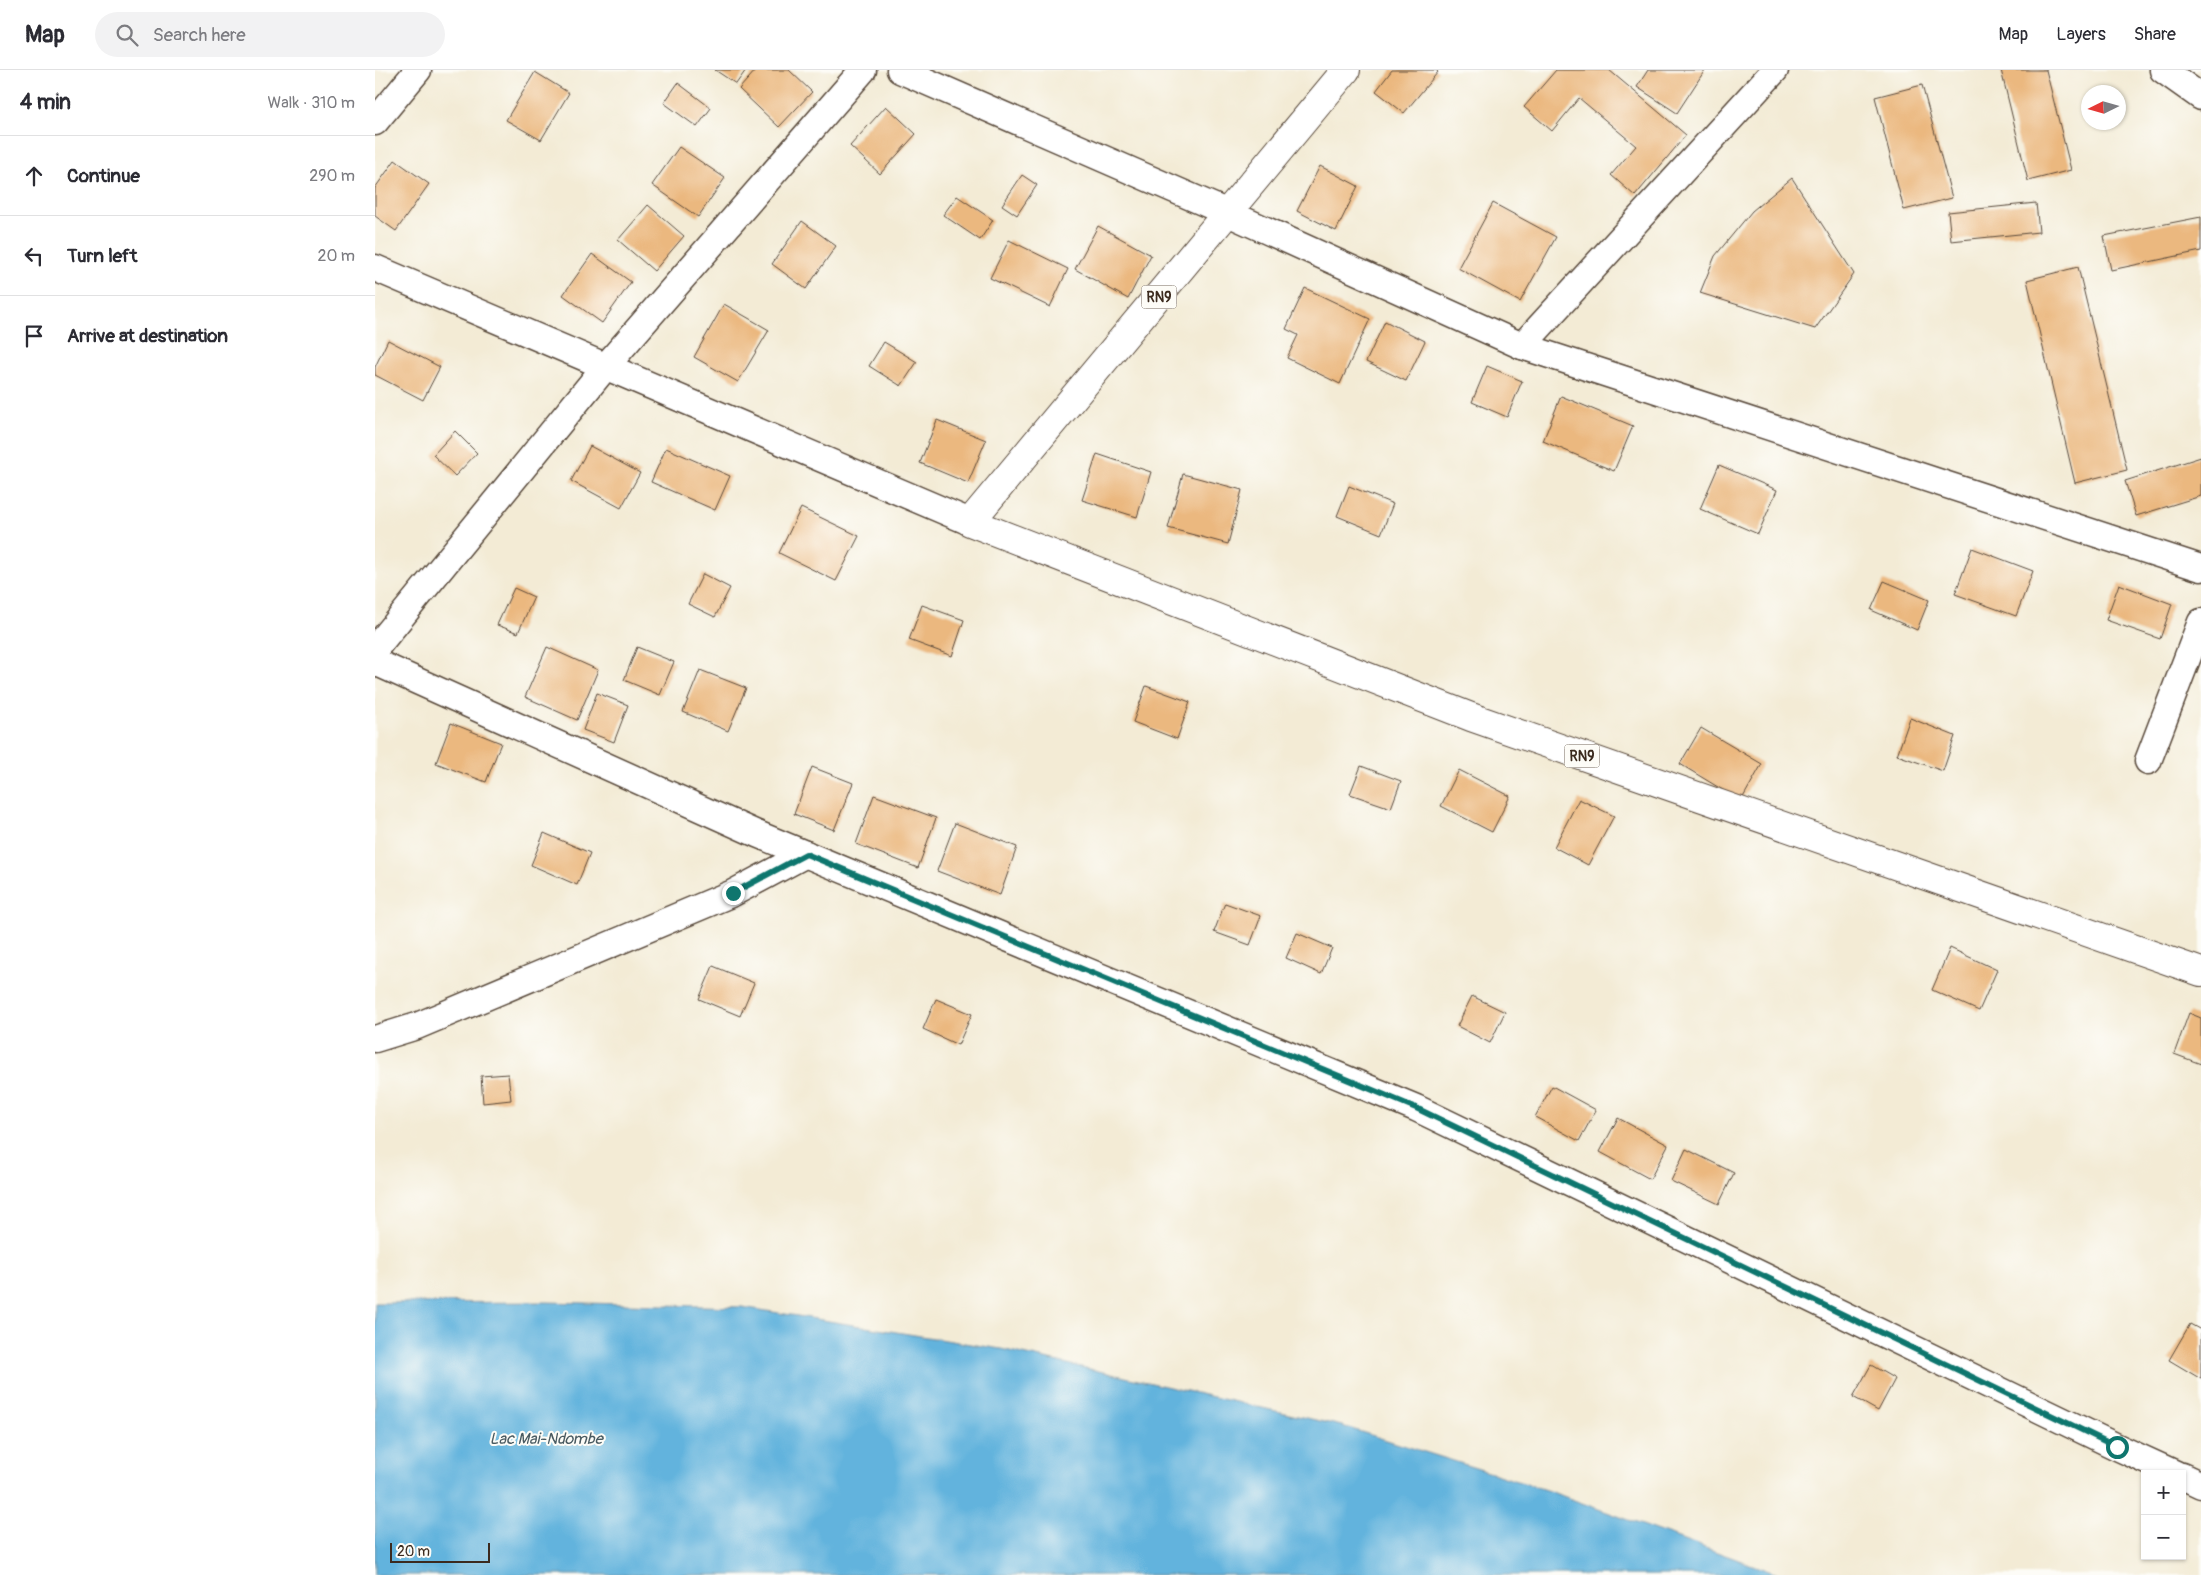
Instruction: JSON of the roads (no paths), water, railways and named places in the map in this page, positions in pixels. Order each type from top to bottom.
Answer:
[{"type":"main road","name":"RN9","points":[[1345,70],[1229,213],[970,522],[1471,717],[2201,972]]},
{"type":"street","points":[[375,122],[418,70]]},
{"type":"street","points":[[375,649],[605,366],[863,70]]},
{"type":"street","points":[[900,70],[1229,213],[1522,346],[2201,568]]},
{"type":"street","points":[[1522,346],[1775,70]]},
{"type":"street","points":[[2163,70],[2201,96]]},
{"type":"street","points":[[375,268],[970,522]]},
{"type":"street","points":[[2148,761],[2201,622]]},
{"type":"street","points":[[375,662],[747,830],[1416,1108],[2108,1443],[2168,1470]]},
{"type":"street","points":[[375,1039],[400,1031],[733,893],[806,854]]},
{"type":"street","points":[[375,1018],[400,1031]]},
{"type":"street","points":[[2186,1478],[2201,1485]]},
{"type":"water","name":"Lac Mai-Ndombe","points":[[547,1302],[742,1307],[1001,1349],[1342,1426],[1549,1491],[1780,1575],[375,1575],[375,1303]]}]
